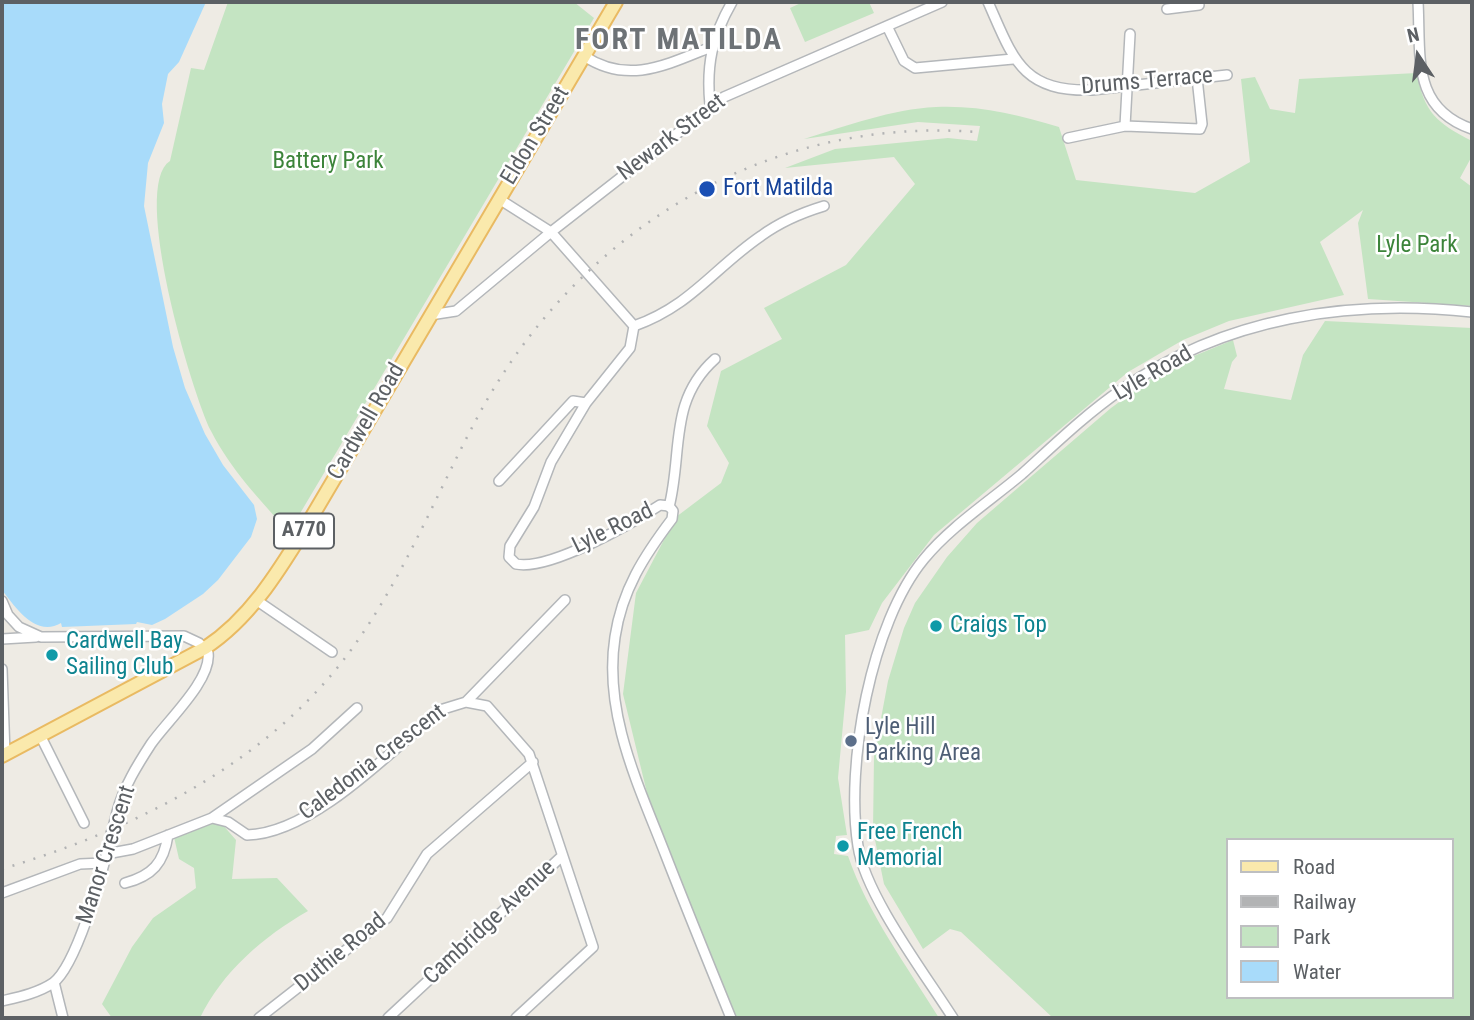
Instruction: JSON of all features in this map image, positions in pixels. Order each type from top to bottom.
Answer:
[{"type":"main road","name":"Eldon Street","points":[[499,199],[616,2]]},
{"type":"main road","name":"Cardwell Road","points":[[3,755],[205,648],[231,628],[256,600],[292,550],[499,199]]},
{"type":"street","points":[[710,106],[707,72],[711,47],[732,2]]},
{"type":"street","name":"Newark Street","points":[[430,315],[456,311],[466,300],[710,106],[733,92],[942,2]]},
{"type":"street","name":"Drums Terrace","points":[[988,2],[1013,59],[1029,75],[1061,88],[1077,91],[1227,75]]},
{"type":"street","points":[[1418,2],[1424,83],[1429,97],[1442,114],[1472,129]]},
{"type":"street","points":[[1167,9],[1182,4],[1199,5]]},
{"type":"street","points":[[887,26],[904,61],[915,68],[1013,59]]},
{"type":"street","points":[[1125,126],[1130,34]]},
{"type":"street","points":[[584,56],[608,69],[645,71],[658,69],[711,47]]},
{"type":"street","points":[[1068,138],[1125,126],[1200,130],[1202,124],[1197,78]]},
{"type":"street","points":[[499,199],[551,232],[631,318],[634,326],[682,304],[760,237],[797,215],[824,206]]},
{"type":"street","points":[[440,298],[455,303],[466,300]]},
{"type":"street","name":"Lyle Road","points":[[953,1018],[870,884],[858,848],[856,829],[857,769],[866,700],[892,610],[917,567],[947,536],[1102,404],[1138,379],[1195,349],[1270,322],[1336,309],[1387,306],[1472,312]]},
{"type":"street","name":"Lyle Road","points":[[634,326],[630,348],[586,403],[551,462],[534,507],[510,546],[511,561],[522,565],[535,564],[627,527],[660,505],[673,511],[671,519],[632,577],[617,625],[613,659],[617,716],[642,796],[731,1018]]},
{"type":"street","points":[[669,507],[677,476],[675,453],[684,407],[699,373],[715,359]]},
{"type":"street","points":[[499,481],[573,401],[586,403]]},
{"type":"street","points":[[256,600],[332,652]]},
{"type":"street","points":[[466,702],[565,600]]},
{"type":"street","points":[[2,601],[8,615],[19,627],[41,637]]},
{"type":"street","points":[[2,639],[178,636],[194,639],[205,648]]},
{"type":"street","name":"Manor Crescent","points":[[54,982],[64,968],[83,928],[117,812],[152,742],[184,703],[207,668],[209,657],[205,648]]},
{"type":"street","points":[[2,669],[3,755]]},
{"type":"street","name":"Caledonia Crescent","points":[[212,818],[228,822],[247,835],[269,832],[290,824],[346,787],[440,709],[466,702],[481,703],[493,711],[533,762],[561,857],[593,947],[516,1018]]},
{"type":"street","points":[[2,893],[106,855],[133,849],[212,818],[312,749],[356,708]]},
{"type":"street","points":[[41,737],[84,824]]},
{"type":"street","name":"Duthie Road","points":[[259,1018],[387,918],[427,854],[533,762]]},
{"type":"street","points":[[125,883],[152,872],[161,861],[168,835]]},
{"type":"street","name":"Cambridge Avenue","points":[[388,1018],[561,857]]},
{"type":"street","points":[[2,1001],[54,982],[63,1009],[63,1018]]},
{"type":"green space","name":"Battery Park","points":[[228,2],[574,2],[594,18],[289,532],[237,472],[211,431],[179,335],[160,247],[157,208],[159,178],[170,161],[191,68],[204,70]]},
{"type":"green space","points":[[803,2],[869,2],[874,13],[805,42],[790,8]]},
{"type":"green space","name":"Lyle Park","points":[[1417,73],[1424,98],[1434,115],[1472,141],[1472,156],[1460,178],[1472,187],[1472,306],[1368,299],[1358,223],[1363,210],[1320,242],[1344,295],[1229,321],[1183,340],[1128,372],[934,535],[882,603],[869,630],[845,635],[846,692],[838,778],[847,835],[836,836],[834,854],[848,856],[877,919],[939,1018],[736,1018],[648,797],[623,694],[636,593],[676,517],[721,483],[729,463],[707,426],[721,371],[782,339],[764,308],[846,265],[915,184],[894,157],[785,168],[835,149],[948,138],[977,141],[980,126],[918,122],[804,139],[869,119],[919,108],[983,109],[1059,127],[1076,180],[1195,193],[1250,162],[1241,79],[1255,77],[1270,109],[1295,113],[1299,79]]},
{"type":"green space","points":[[1325,321],[1472,328],[1472,1018],[1053,1018],[961,932],[950,929],[923,949],[884,884],[873,830],[874,756],[888,681],[904,628],[915,603],[947,557],[977,523],[1111,408],[1167,367],[1233,340],[1237,356],[1232,362],[1224,389],[1291,400],[1303,355]]},
{"type":"green space","points":[[213,822],[222,824],[236,840],[232,879],[277,878],[308,911],[276,932],[246,957],[220,985],[200,1018],[112,1018],[102,1004],[132,947],[153,918],[196,888],[194,868],[179,859],[174,837]]},
{"type":"water","points":[[2,2],[206,2],[179,62],[168,74],[162,104],[164,123],[148,163],[144,206],[173,347],[185,388],[205,434],[223,465],[254,505],[257,519],[251,537],[218,580],[203,594],[152,625],[137,622],[62,627],[61,623],[43,627],[27,618],[2,590]]},
{"type":"railway","points":[[2,869],[94,837],[182,795],[263,741],[300,709],[333,673],[377,611],[483,407],[524,343],[573,286],[628,237],[690,196],[756,165],[826,143],[900,132],[977,132]]},
{"type":"place","name":"Fort Matilda","points":[[707,189]]},
{"type":"place","name":"Craigs Top","points":[[936,626]]},
{"type":"place","name":"Cardwell Bay Sailing Club","points":[[52,655]]},
{"type":"place","name":"Lyle Hill Parking Area","points":[[851,741]]},
{"type":"place","name":"Free French Memorial","points":[[843,846]]},
{"type":"district","name":"FORT MATILDA","points":[[679,41]]}]
